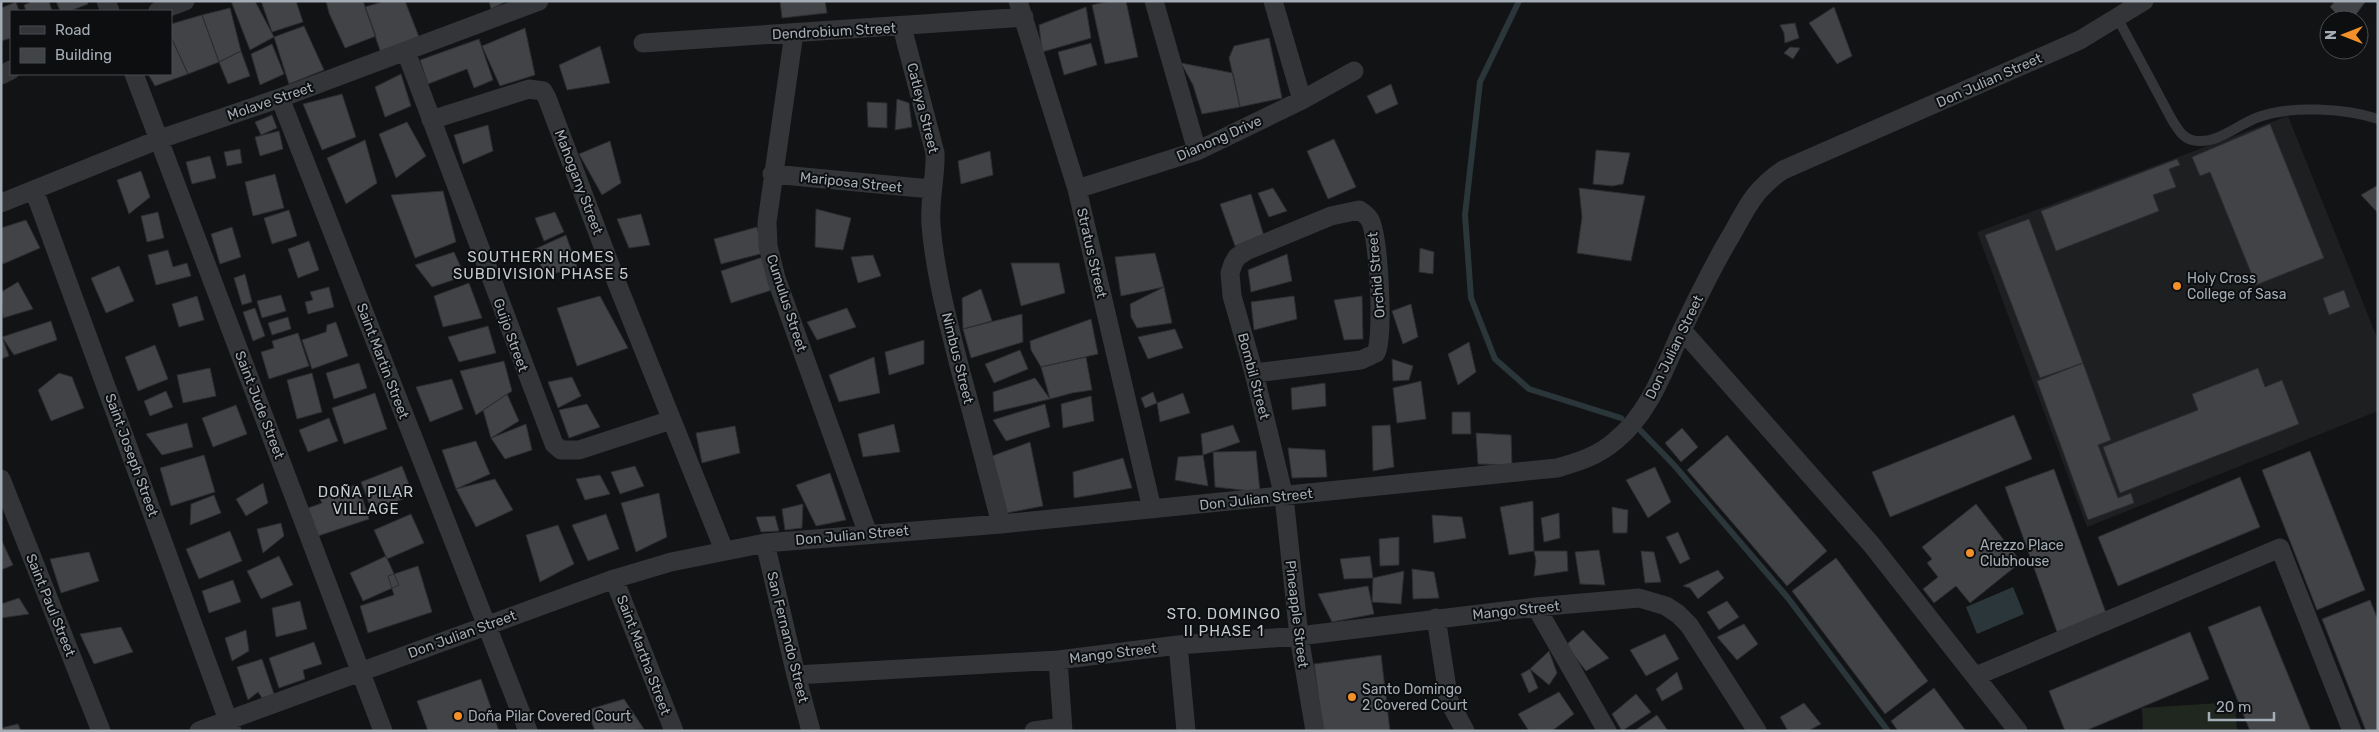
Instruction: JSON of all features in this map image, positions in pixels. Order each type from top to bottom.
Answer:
[{"type":"street","points":[[161,10],[185,1]]},
{"type":"street","name":"Molave Street","points":[[1,203],[160,139],[280,98],[539,1]]},
{"type":"street","points":[[1154,1],[1196,151]]},
{"type":"street","points":[[1274,1],[1302,100]]},
{"type":"street","name":"Don Julian Street","points":[[199,731],[230,726],[360,671],[614,579],[671,562],[724,550],[765,542],[1001,524],[1284,497],[1557,468],[1592,458],[1616,441],[1639,416],[1654,392],[1682,330],[1726,243],[1752,198],[1765,182],[1783,170],[2080,40],[2118,19],[2144,1]]},
{"type":"street","name":"Dendrobium Street","points":[[643,43],[902,27],[1021,9]]},
{"type":"street","name":"Stratus Street","points":[[1021,9],[1077,189],[1152,509]]},
{"type":"street","name":"Catleya Street","points":[[902,27],[933,142],[936,170],[931,189]]},
{"type":"street","name":"Cumulus Street","points":[[794,33],[772,174],[767,222],[768,246],[776,278],[868,534]]},
{"type":"street","name":"Guijo Street","points":[[406,52],[554,444],[561,450],[579,450],[671,420]]},
{"type":"street","name":"Dianong Drive","points":[[1077,189],[1196,151],[1302,100],[1354,71]]},
{"type":"street","name":"Saint Jude Street","points":[[134,75],[383,731]]},
{"type":"street","name":"Mahogany Street","points":[[431,120],[529,89],[543,91],[548,98],[618,286],[724,550]]},
{"type":"street","name":"Saint Martin Street","points":[[280,98],[528,731]]},
{"type":"street","name":"Mariposa Street","points":[[772,174],[931,189]]},
{"type":"street","name":"Nimbus Street","points":[[931,189],[931,224],[937,270],[951,332],[1001,524]]},
{"type":"street","name":"Saint Joseph Street","points":[[34,190],[230,726]]},
{"type":"street","name":"Orchid Street","points":[[1237,257],[1246,251],[1331,216],[1359,210],[1366,214],[1371,221],[1374,235],[1381,325],[1376,353],[1360,360],[1254,373]]},
{"type":"street","name":"Bombil Street","points":[[1237,257],[1230,273],[1232,296],[1254,373],[1284,497]]},
{"type":"street","points":[[1682,330],[1871,544],[2018,731]]},
{"type":"street","name":"Saint Paul Street","points":[[1,479],[101,731]]},
{"type":"street","name":"Pineapple Street","points":[[1284,497],[1299,636],[1314,731]]},
{"type":"street","name":"San Fernando Street","points":[[765,542],[811,731]]},
{"type":"street","points":[[1976,676],[2280,548],[2352,731]]},
{"type":"street","name":"Saint Martha Street","points":[[614,579],[674,731]]},
{"type":"street","name":"Mango Street","points":[[796,675],[1058,660],[1178,645],[1299,636],[1436,618],[1639,598],[1666,606],[1678,614],[1689,626],[1757,731]]},
{"type":"street","points":[[1536,607],[1607,731]]},
{"type":"street","points":[[1436,618],[1449,701],[1465,731]]},
{"type":"street","points":[[1178,645],[1186,731]]},
{"type":"street","points":[[1034,731],[1062,729],[1058,660]]},
{"type":"lane","points":[[2118,19],[2171,118],[2181,134],[2189,140],[2201,142],[2217,137],[2257,118],[2284,111],[2345,111],[2378,119]]},
{"type":"shaded area","name":"Holy Cross College of Sasa","points":[[2288,116],[2378,340],[2378,411],[2087,527],[1977,232]]},
{"type":"shaded area","points":[[2013,587],[2024,614],[1977,634],[1966,607]]},
{"type":"shaded area","points":[[2235,702],[2237,731],[2143,731],[2142,708]]},
{"type":"building","points":[[33,1],[49,1],[52,10],[26,10],[24,5]]},
{"type":"building","points":[[56,1],[87,1],[88,4],[73,10],[60,10]]},
{"type":"building","points":[[231,1],[255,1],[274,37],[250,50]]},
{"type":"building","points":[[261,1],[296,1],[303,22],[272,32]]},
{"type":"building","points":[[326,1],[363,1],[376,36],[345,48],[329,13]]},
{"type":"building","points":[[385,1],[405,1],[421,42],[381,53],[365,7]]},
{"type":"building","points":[[489,1],[507,1],[491,9]]},
{"type":"building","points":[[780,1],[825,1],[827,13],[782,18]]},
{"type":"building","points":[[1110,1],[1126,1],[1138,57],[1105,64],[1092,5]]},
{"type":"building","points":[[2335,1],[2366,1],[2359,10],[2333,10],[2330,7]]},
{"type":"building","points":[[16,2],[19,10],[10,10],[10,38],[1,41],[1,8]]},
{"type":"building","points":[[1086,7],[1091,38],[1042,52],[1039,25]]},
{"type":"building","points":[[1834,7],[1852,56],[1837,64],[1809,23]]},
{"type":"building","points":[[230,8],[241,51],[219,62],[202,15]]},
{"type":"building","points":[[202,15],[219,62],[188,74],[172,39],[172,24]]},
{"type":"building","points":[[1795,23],[1799,38],[1785,43],[1784,33],[1780,25]]},
{"type":"building","points":[[304,26],[324,70],[289,84],[274,37]]},
{"type":"building","points":[[525,28],[535,75],[500,86],[482,46]]},
{"type":"building","points":[[1269,38],[1282,98],[1240,107],[1229,58],[1234,46]]},
{"type":"building","points":[[172,39],[188,74],[155,86],[149,75],[172,75]]},
{"type":"building","points":[[479,39],[493,80],[474,88],[467,69],[428,84],[420,60]]},
{"type":"building","points":[[1091,43],[1097,65],[1064,75],[1058,52]]},
{"type":"building","points":[[272,44],[284,74],[260,85],[251,54]]},
{"type":"building","points":[[600,46],[610,83],[567,90],[559,65]]},
{"type":"building","points":[[1790,47],[1800,48],[1793,59],[1784,53]]},
{"type":"building","points":[[241,51],[250,76],[228,84],[219,62]]},
{"type":"building","points":[[1181,63],[1233,73],[1240,107],[1202,114],[1193,85]]},
{"type":"building","points":[[401,74],[411,106],[385,117],[375,87]]},
{"type":"building","points":[[1391,84],[1398,104],[1376,114],[1367,96]]},
{"type":"building","points":[[342,94],[356,137],[322,150],[303,104]]},
{"type":"building","points":[[897,99],[909,103],[912,127],[895,130]]},
{"type":"building","points":[[867,102],[887,103],[887,128],[868,127]]},
{"type":"building","points":[[272,115],[277,128],[261,135],[255,122]]},
{"type":"building","points":[[407,122],[426,156],[396,178],[379,134]]},
{"type":"building","points":[[2270,124],[2324,258],[2256,285],[2210,172],[2200,176],[2192,157]]},
{"type":"building","points":[[488,125],[493,151],[463,164],[454,135]]},
{"type":"building","points":[[279,131],[283,149],[260,156],[255,137]]},
{"type":"building","points":[[1334,139],[1356,187],[1328,199],[1307,151]]},
{"type":"building","points":[[365,140],[377,183],[346,204],[327,158]]},
{"type":"building","points":[[610,141],[621,183],[602,195],[579,154]]},
{"type":"building","points":[[240,149],[242,163],[227,166],[224,152]]},
{"type":"building","points":[[1596,150],[1630,153],[1623,184],[1612,186],[1593,184]]},
{"type":"building","points":[[990,151],[993,175],[961,184],[958,161]]},
{"type":"building","points":[[210,156],[216,178],[192,184],[186,162]]},
{"type":"building","points":[[2177,159],[2180,165],[2169,169],[2176,187],[2153,195],[2159,211],[2056,251],[2041,211]]},
{"type":"building","points":[[141,171],[150,197],[129,214],[117,180]]},
{"type":"building","points":[[275,174],[284,208],[253,216],[245,182]]},
{"type":"building","points":[[2378,185],[2378,213],[2361,195]]},
{"type":"building","points":[[1273,188],[1287,211],[1269,217],[1258,193]]},
{"type":"building","points":[[1579,188],[1645,196],[1631,261],[1577,253],[1582,217]]},
{"type":"building","points":[[443,191],[456,242],[415,258],[391,195]]},
{"type":"building","points":[[1251,194],[1264,236],[1235,246],[1220,204]]},
{"type":"building","points":[[816,209],[851,218],[843,250],[815,247]]},
{"type":"building","points":[[289,210],[297,236],[272,244],[264,218]]},
{"type":"building","points":[[158,212],[164,238],[147,242],[141,216]]},
{"type":"building","points":[[555,212],[564,232],[544,241],[535,218]]},
{"type":"building","points":[[641,214],[650,245],[629,248],[617,219]]},
{"type":"building","points":[[2029,219],[2083,363],[2040,378],[1985,235]]},
{"type":"building","points":[[26,220],[40,248],[3,264],[1,259],[1,228]]},
{"type":"building","points":[[232,227],[241,257],[220,264],[211,234]]},
{"type":"building","points":[[757,227],[764,253],[721,264],[714,239]]},
{"type":"building","points":[[566,235],[577,267],[546,276],[533,250]]},
{"type":"building","points":[[309,241],[319,270],[298,278],[288,249]]},
{"type":"building","points":[[1420,248],[1434,252],[1433,274],[1419,272]]},
{"type":"building","points":[[168,250],[173,267],[187,263],[191,276],[156,285],[148,255]]},
{"type":"building","points":[[454,252],[465,276],[432,287],[415,265]]},
{"type":"building","points":[[1155,253],[1164,287],[1121,296],[1115,257]]},
{"type":"building","points":[[1287,254],[1292,281],[1251,292],[1248,270]]},
{"type":"building","points":[[873,255],[881,276],[858,283],[851,257]]},
{"type":"building","points":[[763,257],[772,290],[731,303],[721,271]]},
{"type":"building","points":[[1011,263],[1059,263],[1065,293],[1021,306]]},
{"type":"building","points":[[119,266],[134,301],[106,313],[91,278]]},
{"type":"building","points":[[245,274],[252,302],[242,305],[234,278]]},
{"type":"building","points":[[18,282],[33,309],[3,318],[1,292]]},
{"type":"building","points":[[469,283],[482,318],[443,327],[434,296]]},
{"type":"building","points":[[329,287],[334,307],[308,314],[305,302],[313,300],[310,292]]},
{"type":"building","points":[[1164,287],[1172,323],[1137,328],[1131,317],[1130,304]]},
{"type":"building","points":[[981,289],[992,321],[963,329],[962,298]]},
{"type":"building","points":[[2344,290],[2350,307],[2329,315],[2323,298]]},
{"type":"building","points":[[281,295],[286,311],[262,318],[257,301]]},
{"type":"building","points":[[197,296],[204,320],[179,327],[172,304]]},
{"type":"building","points":[[600,296],[628,348],[577,366],[557,308]]},
{"type":"building","points":[[1294,296],[1297,319],[1254,330],[1251,302]]},
{"type":"building","points":[[1362,296],[1363,339],[1344,340],[1334,300]]},
{"type":"building","points":[[1411,304],[1418,337],[1403,344],[1392,311]]},
{"type":"building","points":[[255,308],[265,336],[253,341],[243,312]]},
{"type":"building","points":[[847,308],[856,327],[817,340],[807,322]]},
{"type":"building","points":[[1022,314],[1023,342],[971,358],[963,329]]},
{"type":"building","points":[[288,317],[291,329],[272,335],[268,323]]},
{"type":"building","points":[[1091,319],[1098,354],[1041,367],[1031,350],[1030,341]]},
{"type":"building","points":[[51,321],[57,340],[14,355],[2,337]]},
{"type":"building","points":[[336,322],[348,356],[312,369],[302,340],[326,332],[327,325]]},
{"type":"building","points":[[488,326],[496,353],[459,362],[448,337]]},
{"type":"building","points":[[1175,329],[1183,348],[1148,359],[1138,337]]},
{"type":"building","points":[[298,333],[309,366],[269,379],[261,352],[274,348],[272,341]]},
{"type":"building","points":[[1,338],[9,356],[1,359]]},
{"type":"building","points":[[924,340],[924,364],[889,375],[885,352]]},
{"type":"building","points":[[1469,342],[1476,372],[1458,385],[1448,354]]},
{"type":"building","points":[[155,345],[168,379],[138,391],[125,357]]},
{"type":"building","points":[[1020,350],[1028,369],[994,383],[985,364]]},
{"type":"building","points":[[874,357],[880,393],[839,402],[829,375]]},
{"type":"building","points":[[1086,357],[1092,390],[1050,399],[1041,367]]},
{"type":"building","points":[[1392,359],[1413,366],[1409,380],[1393,381]]},
{"type":"building","points":[[504,361],[512,391],[476,415],[460,371]]},
{"type":"building","points":[[359,363],[367,388],[334,399],[326,373]]},
{"type":"building","points":[[2083,363],[2111,440],[2098,445],[2118,498],[2131,493],[2134,503],[2088,520],[2037,381]]},
{"type":"building","points":[[210,368],[216,396],[183,403],[177,375]]},
{"type":"building","points":[[2258,368],[2265,387],[2282,380],[2299,424],[2120,493],[2103,447],[2198,410],[2192,394]]},
{"type":"building","points":[[59,373],[72,377],[84,408],[51,421],[38,390]]},
{"type":"building","points":[[312,373],[322,412],[297,419],[287,380]]},
{"type":"building","points":[[572,377],[581,396],[558,408],[548,382]]},
{"type":"building","points":[[1035,378],[1050,399],[994,412],[993,392]]},
{"type":"building","points":[[452,379],[463,409],[430,422],[416,387]]},
{"type":"building","points":[[1421,381],[1426,419],[1397,423],[1393,388]]},
{"type":"building","points":[[1325,383],[1326,406],[1292,410],[1291,388]]},
{"type":"building","points":[[166,391],[173,407],[150,416],[144,401]]},
{"type":"building","points":[[1153,392],[1157,403],[1145,408],[1141,398]]},
{"type":"building","points":[[375,393],[387,429],[344,444],[332,408]]},
{"type":"building","points":[[1183,393],[1190,413],[1160,422],[1157,403]]},
{"type":"building","points":[[507,394],[519,421],[491,438],[483,410]]},
{"type":"building","points":[[1091,396],[1094,421],[1063,428],[1061,404]]},
{"type":"building","points":[[587,404],[600,427],[569,438],[559,410]]},
{"type":"building","points":[[1045,404],[1050,427],[1006,441],[993,420]]},
{"type":"building","points":[[236,405],[247,434],[213,447],[202,418]]},
{"type":"building","points":[[1452,412],[1470,412],[1471,434],[1452,434]]},
{"type":"building","points":[[2014,415],[2032,459],[1890,517],[1872,472]]},
{"type":"building","points":[[329,418],[338,441],[308,452],[299,430]]},
{"type":"building","points":[[187,423],[193,447],[162,455],[146,434]]},
{"type":"building","points":[[526,424],[532,450],[505,459],[491,438]]},
{"type":"building","points":[[894,424],[900,452],[863,457],[858,434]]},
{"type":"building","points":[[1233,425],[1240,442],[1203,455],[1201,434]]},
{"type":"building","points":[[1390,425],[1394,467],[1373,471],[1372,426]]},
{"type":"building","points":[[735,426],[740,453],[702,463],[696,433]]},
{"type":"building","points":[[1682,428],[1698,447],[1681,462],[1665,443]]},
{"type":"building","points":[[1476,433],[1511,435],[1512,465],[1478,464]]},
{"type":"building","points":[[1727,435],[1827,551],[1787,586],[1687,470]]},
{"type":"building","points":[[476,441],[490,474],[456,489],[442,450]]},
{"type":"building","points":[[1030,442],[1043,506],[1007,513],[992,456]]},
{"type":"building","points":[[1288,448],[1325,450],[1327,477],[1292,478]]},
{"type":"building","points":[[1256,451],[1260,492],[1215,487],[1213,452]]},
{"type":"building","points":[[2310,451],[2365,590],[2317,610],[2262,470]]},
{"type":"building","points":[[204,455],[215,492],[171,506],[160,468]]},
{"type":"building","points":[[1203,455],[1208,486],[1175,480],[1178,457]]},
{"type":"building","points":[[1123,458],[1132,488],[1074,498],[1073,472]]},
{"type":"building","points":[[402,466],[413,495],[372,511],[361,482]]},
{"type":"building","points":[[635,466],[644,486],[620,494],[611,472]]},
{"type":"building","points":[[1655,467],[1671,502],[1648,518],[1626,480]]},
{"type":"building","points":[[2054,469],[2106,613],[2057,632],[2005,487]]},
{"type":"building","points":[[830,473],[846,520],[816,526],[796,485]]},
{"type":"building","points":[[600,475],[610,494],[585,500],[576,479]]},
{"type":"building","points":[[2240,477],[2260,527],[2118,586],[2098,537]]},
{"type":"building","points":[[495,479],[513,510],[476,527],[456,489]]},
{"type":"building","points":[[263,483],[268,503],[246,516],[236,499]]},
{"type":"building","points":[[358,484],[369,519],[318,536],[308,508],[322,503],[319,497]]},
{"type":"building","points":[[659,493],[667,537],[636,552],[621,503]]},
{"type":"building","points":[[214,495],[221,513],[190,525],[191,504]]},
{"type":"building","points":[[1533,501],[1534,551],[1509,555],[1500,507]]},
{"type":"building","points":[[803,504],[802,528],[785,530],[782,509]]},
{"type":"building","name":"Arezzo Place Clubhouse","points":[[1976,504],[2021,562],[1970,603],[1956,586],[1934,603],[1923,589],[1938,577],[1927,563],[1932,559],[1922,547]]},
{"type":"building","points":[[1612,507],[1628,510],[1627,533],[1613,533]]},
{"type":"building","points":[[1559,513],[1560,538],[1544,542],[1541,518]]},
{"type":"building","points":[[411,514],[424,543],[387,559],[374,530]]},
{"type":"building","points":[[606,514],[619,549],[588,561],[572,525]]},
{"type":"building","points":[[1432,515],[1462,517],[1466,538],[1434,543]]},
{"type":"building","points":[[775,516],[779,531],[761,532],[756,517]]},
{"type":"building","points":[[281,523],[284,536],[263,553],[257,529]]},
{"type":"building","points":[[558,525],[574,564],[540,582],[526,535]]},
{"type":"building","points":[[230,531],[242,561],[199,579],[186,549]]},
{"type":"building","points":[[1678,532],[1690,559],[1680,564],[1666,537]]},
{"type":"building","points":[[1399,537],[1399,565],[1380,566],[1379,539]]},
{"type":"building","points":[[1,539],[13,565],[1,570]]},
{"type":"building","points":[[1599,550],[1605,585],[1580,584],[1575,552]]},
{"type":"building","points":[[1534,551],[1567,551],[1568,571],[1534,576],[1536,561]]},
{"type":"building","points":[[1641,551],[1654,552],[1661,582],[1645,583]]},
{"type":"building","points":[[89,552],[99,581],[61,593],[50,559]]},
{"type":"building","points":[[279,556],[293,585],[261,599],[247,571]]},
{"type":"building","points":[[386,556],[399,585],[363,601],[350,573]]},
{"type":"building","points":[[1370,556],[1373,578],[1344,579],[1340,559]]},
{"type":"building","points":[[1836,558],[1928,681],[1885,714],[1792,591]]},
{"type":"building","points":[[418,566],[432,612],[368,633],[360,606],[394,595],[388,576]]},
{"type":"building","points":[[1412,569],[1434,572],[1439,598],[1413,599]]},
{"type":"building","points":[[1718,570],[1724,578],[1698,599],[1690,588],[1683,586]]},
{"type":"building","points":[[1404,571],[1401,604],[1372,602],[1373,578]]},
{"type":"building","points":[[233,580],[241,602],[209,613],[202,591]]},
{"type":"building","points":[[1368,586],[1374,614],[1332,622],[1318,594]]},
{"type":"building","points":[[19,598],[29,614],[1,618],[1,604]]},
{"type":"building","points":[[2370,600],[2378,620],[2378,731],[2366,731],[2322,619]]},
{"type":"building","points":[[300,601],[307,629],[276,637],[272,608]]},
{"type":"building","points":[[1727,601],[1739,617],[1719,630],[1707,612]]},
{"type":"building","points":[[2260,606],[2311,731],[2250,731],[2208,627]]},
{"type":"building","points":[[1744,624],[1758,644],[1737,660],[1717,637]]},
{"type":"building","points":[[121,627],[133,652],[94,664],[80,634]]},
{"type":"building","points":[[246,630],[249,651],[232,661],[225,638]]},
{"type":"building","points":[[1583,630],[1609,658],[1586,671],[1566,645]]},
{"type":"building","points":[[2190,632],[2209,679],[2085,731],[2065,731],[2049,691]]},
{"type":"building","points":[[1665,634],[1679,659],[1646,676],[1630,650]]},
{"type":"building","points":[[314,642],[322,664],[303,670],[305,679],[279,688],[269,658]]},
{"type":"building","points":[[1549,651],[1557,673],[1549,685],[1530,669]]},
{"type":"building","name":"Santo Domingo 2 Covered Court","points":[[1381,655],[1390,731],[1323,731],[1314,664]]},
{"type":"building","points":[[262,659],[274,694],[262,698],[258,692],[248,700],[237,667]]},
{"type":"building","points":[[1530,669],[1538,688],[1529,693],[1521,674]]},
{"type":"building","points":[[1677,672],[1683,689],[1662,701],[1656,689]]},
{"type":"building","name":"Doña Pilar Covered Court","points":[[481,679],[499,731],[428,731],[417,701]]},
{"type":"building","points":[[1934,688],[1966,731],[1898,731],[1891,721]]},
{"type":"building","points":[[1559,692],[1574,714],[1552,731],[1529,731],[1518,714]]},
{"type":"building","points":[[1636,694],[1651,712],[1622,731],[1612,714]]},
{"type":"building","points":[[624,699],[644,729],[595,731],[587,710]]},
{"type":"building","points":[[1804,703],[1821,724],[1808,731],[1788,731],[1780,717]]},
{"type":"building","points":[[1657,715],[1668,731],[1634,731]]},
{"type":"building","points":[[18,724],[21,731],[2,731],[1,728]]},
{"type":"waterway","points":[[1519,1],[1480,82],[1465,215],[1471,298],[1495,359],[1529,389],[1621,418]]},
{"type":"waterway","points":[[1641,431],[1674,465],[1788,598],[1888,731]]},
{"type":"place","name":"Holy Cross College of Sasa","points":[[2177,286]]},
{"type":"place","name":"Arezzo Place Clubhouse","points":[[1970,553]]},
{"type":"place","name":"Santo Domingo 2 Covered Court","points":[[1352,697]]},
{"type":"place","name":"Doña Pilar Covered Court","points":[[458,716]]},
{"type":"district","name":"SOUTHERN HOMES SUBDIVISION PHASE 5","points":[[541,266]]},
{"type":"district","name":"DOÑA PILAR VILLAGE","points":[[366,500]]},
{"type":"district","name":"STO. DOMINGO II PHASE 1","points":[[1224,622]]}]
